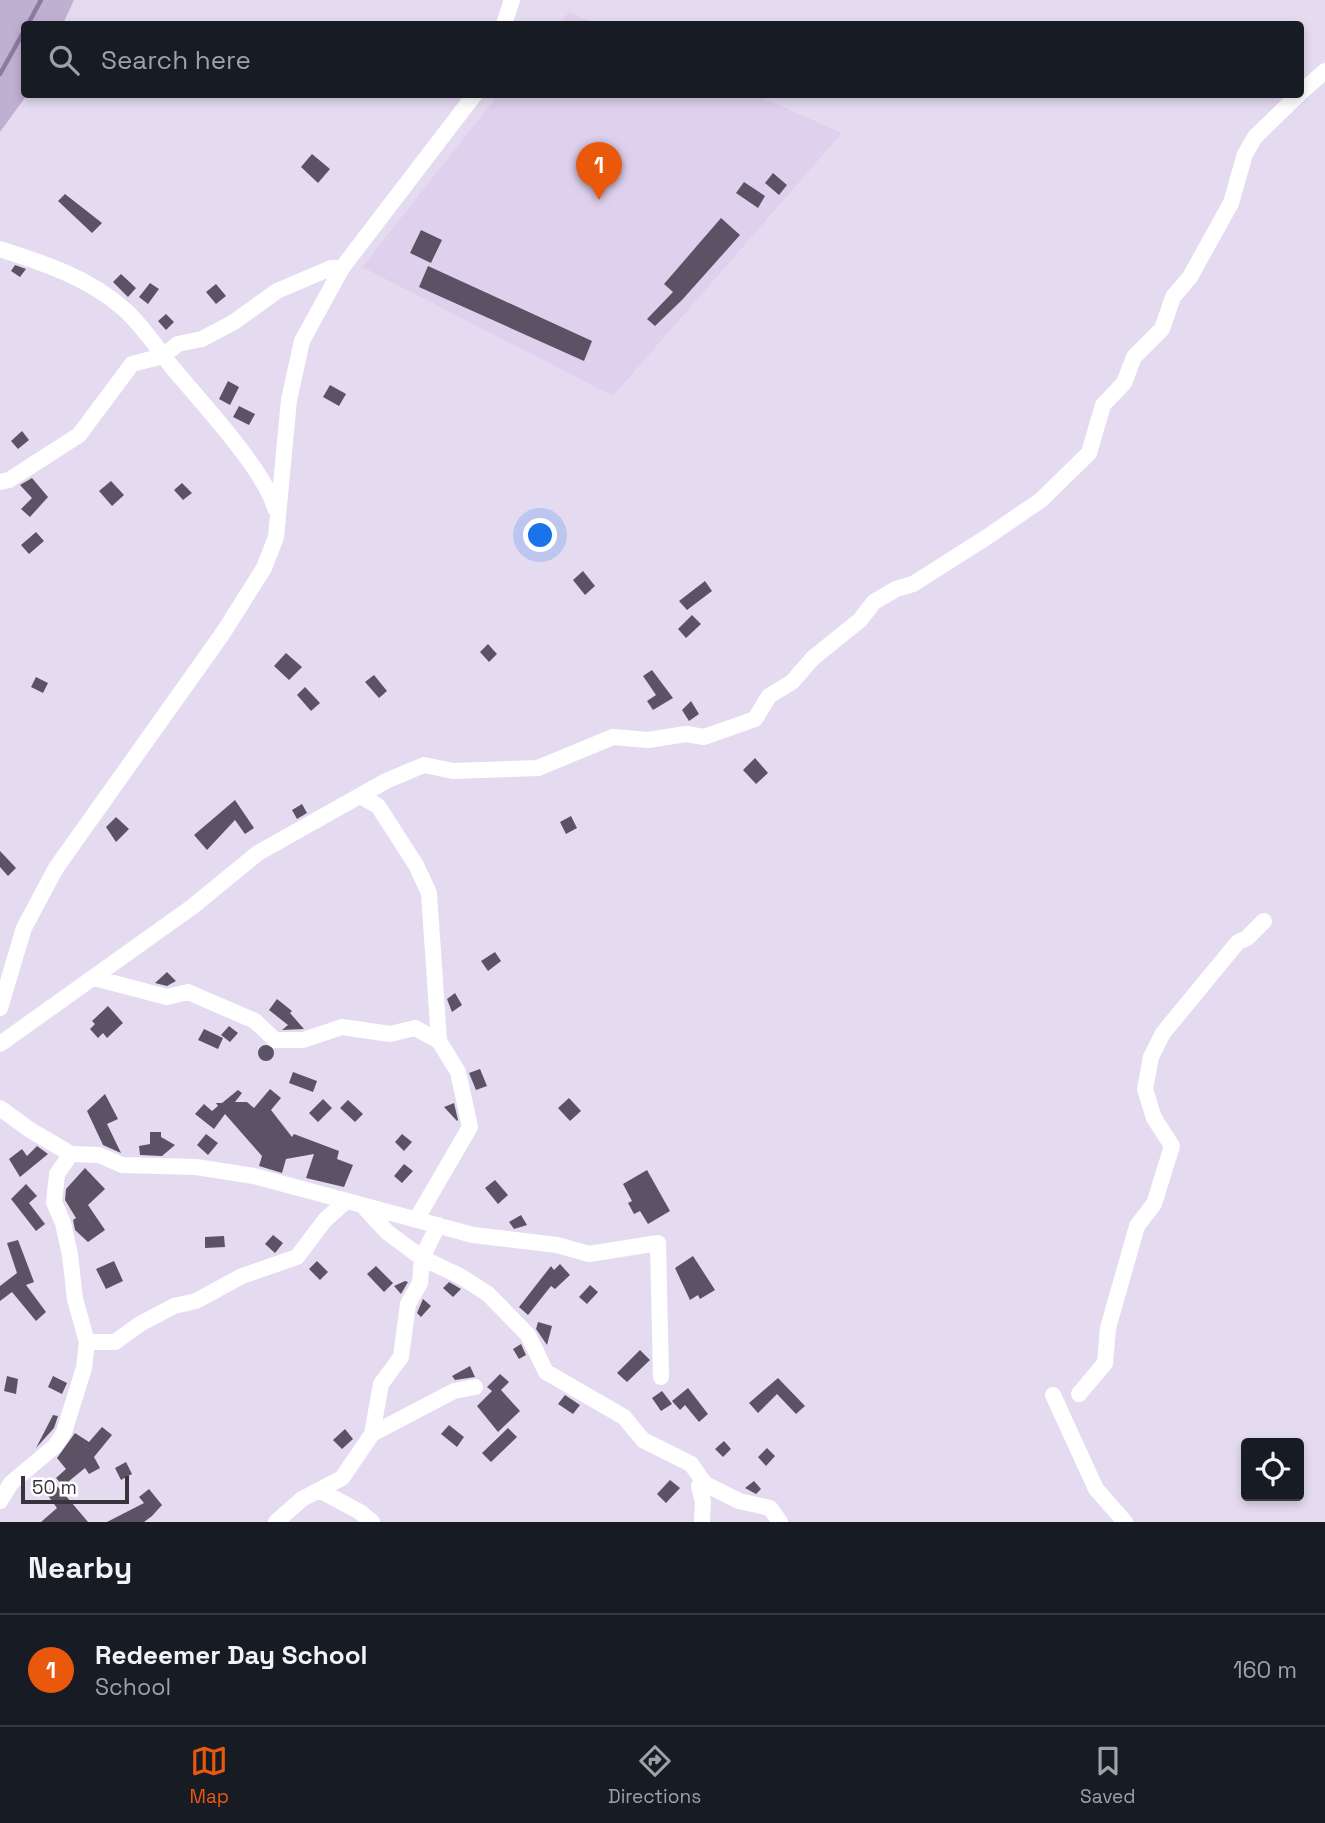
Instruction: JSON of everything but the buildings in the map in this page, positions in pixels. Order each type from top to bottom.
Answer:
[{"type":"street","points":[[505,21],[512,0]]},
{"type":"street","points":[[1304,90],[1325,71]]},
{"type":"street","points":[[0,1008],[24,928],[56,868],[165,717],[257,579],[276,537],[289,400],[302,341],[342,268],[472,98]]},
{"type":"street","points":[[0,1044],[192,907],[258,853],[317,817],[362,797],[386,781],[424,765],[453,771],[538,768],[613,737],[648,740],[686,734],[704,737],[755,719],[769,696],[792,682],[813,658],[860,620],[874,602],[896,589],[914,584],[1041,500],[1089,453],[1103,405],[1124,383],[1134,357],[1162,329],[1173,297],[1190,277],[1231,203],[1245,154],[1255,136],[1296,98]]},
{"type":"street","points":[[0,249],[39,261],[80,279],[124,310],[271,493],[277,514]]},
{"type":"street","points":[[0,482],[9,480],[79,435],[132,364],[163,356],[178,344],[202,339],[234,322],[277,291],[331,268],[342,268]]},
{"type":"street","points":[[362,797],[378,806],[416,865],[429,893],[439,1041],[458,1072],[470,1127],[417,1218]]},
{"type":"street","points":[[1079,1394],[1105,1363],[1108,1328],[1138,1226],[1154,1204],[1172,1146],[1154,1118],[1145,1089],[1151,1057],[1163,1033],[1238,942],[1247,938],[1264,921]]},
{"type":"street","points":[[94,978],[167,997],[188,992],[255,1021],[275,1040],[303,1040],[342,1027],[390,1034],[415,1028],[439,1041]]},
{"type":"street","points":[[0,1108],[30,1130],[71,1154],[99,1155],[122,1165],[196,1167],[254,1176],[473,1235],[557,1245],[589,1254],[658,1243],[661,1377]]},
{"type":"street","points":[[0,1501],[10,1483],[55,1446],[64,1432],[84,1368],[86,1342],[75,1299],[63,1223],[54,1202],[57,1174],[71,1154]]},
{"type":"street","points":[[86,1342],[115,1342],[140,1324],[174,1306],[196,1301],[242,1276],[296,1257],[325,1220],[345,1202]]},
{"type":"street","points":[[363,1206],[387,1232],[422,1258],[460,1276],[488,1294],[528,1335],[546,1373],[624,1418],[643,1440],[691,1464],[705,1484],[738,1501],[770,1508],[780,1522]]},
{"type":"street","points":[[276,1522],[302,1499],[342,1478],[372,1434],[381,1384],[401,1357],[403,1325],[408,1304],[420,1283],[422,1258],[438,1225]]},
{"type":"street","points":[[372,1434],[454,1391],[475,1387]]},
{"type":"street","points":[[1053,1395],[1060,1417],[1096,1489],[1125,1522]]},
{"type":"street","points":[[699,1486],[703,1502],[702,1522]]},
{"type":"street","points":[[319,1490],[372,1522]]},
{"type":"shaded area","points":[[0,0],[74,0],[64,21],[21,21],[21,98],[25,98],[0,132]]},
{"type":"shaded area","points":[[569,12],[591,21],[561,21]]},
{"type":"shaded area","points":[[496,98],[763,98],[842,133],[613,396],[362,267]]},
{"type":"waterway","points":[[30,21],[41,0]]},
{"type":"waterway","points":[[0,74],[21,36]]},
{"type":"place","name":"Redeemer Day School","points":[[599,200]]}]
